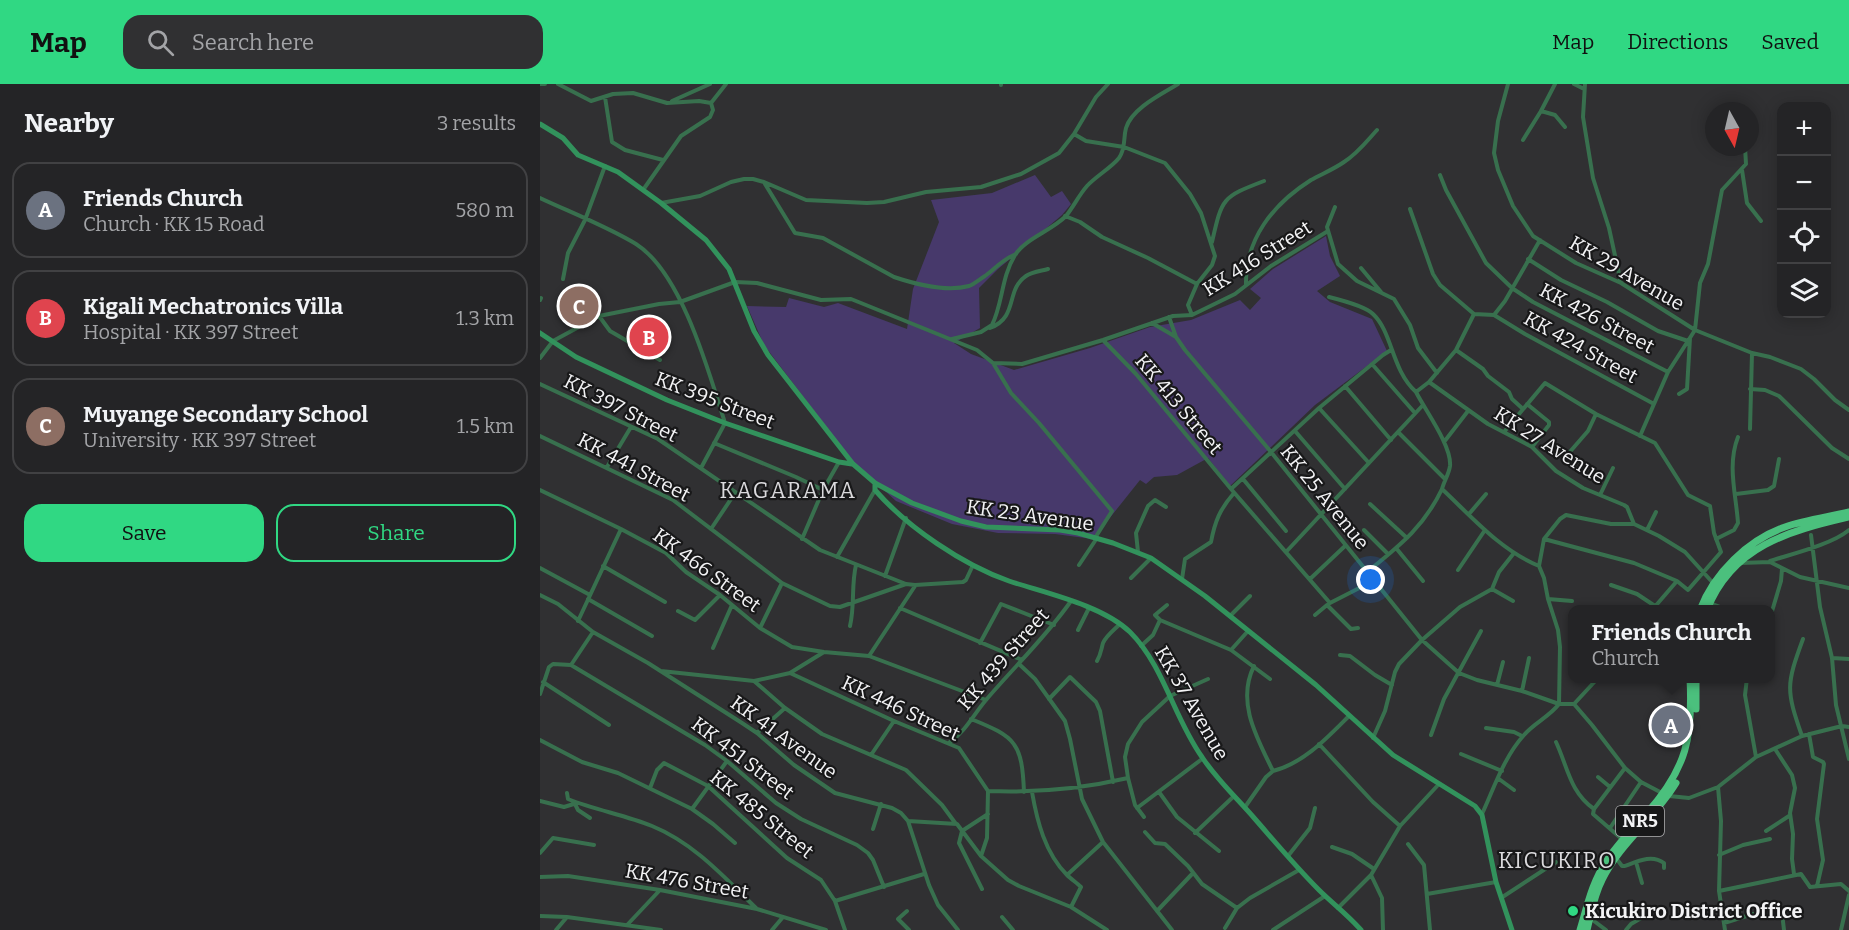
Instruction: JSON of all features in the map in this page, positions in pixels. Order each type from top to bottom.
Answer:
[{"type":"highway","points":[[1708,605],[1724,569],[1752,545],[1782,528],[1849,512]]},
{"type":"highway","points":[[1703,605],[1716,586],[1752,552],[1780,536],[1849,518]]},
{"type":"highway","name":"NR5","points":[[1580,930],[1597,878],[1606,862],[1623,840],[1666,795],[1682,762],[1692,709],[1690,683]]},
{"type":"highway","name":"NR5","points":[[1587,930],[1599,886],[1616,858],[1680,777],[1691,745],[1696,708],[1696,683]]},
{"type":"main road","name":"KK 23 Avenue","points":[[540,124],[563,138],[578,155],[618,172],[706,240],[724,260],[754,331],[768,355],[853,464],[875,483],[912,503],[961,521],[986,527],[1060,530],[1096,538],[1151,558],[1182,579],[1316,685],[1373,738],[1403,762],[1475,806],[1482,815]]},
{"type":"main road","name":"KK 395 Street","points":[[540,333],[576,357],[667,400],[725,423],[839,462],[853,464]]},
{"type":"main road","points":[[875,483],[875,490]]},
{"type":"main road","name":"KK 37 Avenue","points":[[875,490],[931,538],[973,565],[1008,581],[1071,600],[1120,624],[1130,632],[1148,655],[1203,759],[1233,797],[1299,870],[1361,930]]},
{"type":"main road","points":[[1482,815],[1496,882],[1512,930]]},
{"type":"street","points":[[558,84],[586,100],[595,101],[623,92],[667,103],[699,101],[711,103]]},
{"type":"street","points":[[667,103],[710,84]]},
{"type":"street","points":[[711,103],[726,84]]},
{"type":"street","points":[[661,203],[708,193],[731,182],[753,179],[806,200],[867,204],[926,192],[981,187],[1021,174],[1059,153],[1074,134],[1096,97],[1108,84]]},
{"type":"street","points":[[764,182],[777,207],[795,233],[823,238],[894,278],[930,287],[968,286],[1065,216],[1088,184],[1114,163],[1124,147],[1125,130],[1135,113],[1178,84]]},
{"type":"street","name":"KK 29 Avenue","points":[[1508,84],[1498,122],[1494,153],[1498,170],[1516,211],[1533,236],[1576,263],[1621,283],[1695,330],[1752,353],[1801,369],[1849,410]]},
{"type":"street","points":[[1523,140],[1555,84]]},
{"type":"street","points":[[1574,84],[1585,86],[1584,117],[1593,178],[1609,228],[1621,283]]},
{"type":"street","points":[[605,97],[612,142],[625,150],[663,160]]},
{"type":"street","points":[[643,190],[681,136],[710,117],[713,110],[711,103]]},
{"type":"street","points":[[1541,111],[1556,115],[1565,127]]},
{"type":"street","points":[[1246,286],[1246,269],[1252,245],[1269,216],[1310,181],[1345,162],[1377,130]]},
{"type":"street","points":[[1074,134],[1086,141],[1124,147],[1158,159],[1171,169],[1199,207],[1215,250],[1214,260],[1197,284],[1188,305],[1192,315]]},
{"type":"street","points":[[1640,436],[1668,372],[1695,330],[1700,282],[1708,264],[1722,190],[1747,162],[1746,156]]},
{"type":"street","points":[[563,279],[568,253],[585,220],[605,166]]},
{"type":"street","points":[[1742,169],[1747,203],[1761,222]]},
{"type":"street","name":"KK 426 Street","points":[[1440,175],[1486,263],[1512,288],[1533,302],[1668,372]]},
{"type":"street","points":[[1212,243],[1218,214],[1228,197],[1264,181]]},
{"type":"street","points":[[540,198],[637,245],[653,259],[667,277],[698,342],[725,423],[701,468]]},
{"type":"street","points":[[1335,207],[1328,224],[1328,231],[1338,264],[1357,281],[1394,299],[1410,325],[1418,348],[1437,373]]},
{"type":"street","points":[[1410,209],[1433,274],[1440,285],[1474,315],[1494,315],[1540,240]]},
{"type":"street","points":[[1065,216],[1197,284]]},
{"type":"street","name":"KK 416 Street","points":[[1169,317],[1192,315],[1235,294],[1271,266],[1328,231]]},
{"type":"street","points":[[987,329],[994,321],[1002,288],[1016,253]]},
{"type":"street","points":[[1528,259],[1561,280],[1588,292],[1658,331],[1689,339]]},
{"type":"street","points":[[1361,268],[1381,293]]},
{"type":"street","points":[[952,339],[1002,322],[1008,316],[1020,281],[1030,274],[1048,269]]},
{"type":"street","points":[[540,358],[553,341],[599,316],[680,302],[735,282],[757,284],[821,300],[851,300],[977,350],[993,363],[1011,393],[1112,511],[1079,565]]},
{"type":"street","points":[[1329,297],[1369,311],[1374,315],[1402,376],[1416,392],[1444,442],[1450,459],[1450,468],[1442,489],[1427,516],[1396,549],[1367,572]]},
{"type":"street","points":[[1416,392],[1429,382],[1456,350],[1474,315]]},
{"type":"street","name":"KK 424 Street","points":[[1494,315],[1654,404]]},
{"type":"street","points":[[599,316],[610,330],[660,360]]},
{"type":"street","points":[[993,363],[1022,364],[1103,340],[1169,317]]},
{"type":"street","name":"KK 25 Avenue","points":[[1169,317],[1176,337],[1422,640],[1459,673],[1559,704],[1574,704]]},
{"type":"street","name":"KK 25 Avenue","points":[[1151,323],[1176,337]]},
{"type":"street","points":[[1679,394],[1687,389],[1689,339]]},
{"type":"street","name":"KK 413 Street","points":[[1103,340],[1136,374],[1310,579],[1328,604],[1351,629],[1358,628]]},
{"type":"street","points":[[1182,579],[1185,559],[1211,542],[1213,527],[1220,512],[1243,478],[1319,408],[1391,350]]},
{"type":"street","points":[[1456,350],[1483,369],[1488,376],[1509,392],[1512,399],[1523,409]]},
{"type":"street","points":[[1750,429],[1752,353]]},
{"type":"street","points":[[1372,364],[1415,413]]},
{"type":"street","name":"KK 27 Avenue","points":[[1429,382],[1468,411],[1532,447],[1556,471],[1583,488],[1628,507],[1634,524],[1685,552],[1716,586]]},
{"type":"street","points":[[1504,432],[1545,383],[1596,414],[1655,443],[1688,495],[1710,506],[1716,539],[1721,552],[1688,590],[1677,581],[1634,563],[1544,539]]},
{"type":"street","name":"KK 397 Street","points":[[540,384],[658,439],[820,550],[906,584]]},
{"type":"street","points":[[1345,387],[1391,440]]},
{"type":"street","points":[[1750,389],[1766,390],[1779,396],[1832,448],[1849,459]]},
{"type":"street","points":[[1527,404],[1549,422],[1532,447]]},
{"type":"street","points":[[1286,552],[1423,405]]},
{"type":"street","points":[[1319,408],[1369,463]]},
{"type":"street","points":[[1444,442],[1468,411]]},
{"type":"street","points":[[1568,454],[1588,431],[1596,414]]},
{"type":"street","points":[[607,467],[631,427]]},
{"type":"street","points":[[1295,431],[1345,489]]},
{"type":"street","points":[[1398,432],[1445,479]]},
{"type":"street","name":"KK 441 Street","points":[[540,436],[673,500],[782,583],[830,606],[840,607],[906,584],[963,582],[973,565]]},
{"type":"street","points":[[1716,539],[1734,530],[1738,525],[1732,469],[1738,437]]},
{"type":"street","points":[[714,443],[823,490]]},
{"type":"street","points":[[1736,494],[1768,490],[1774,486],[1779,459]]},
{"type":"street","points":[[802,539],[823,490],[839,462]]},
{"type":"street","points":[[1600,495],[1613,468]]},
{"type":"street","points":[[1243,478],[1286,531]]},
{"type":"street","points":[[1442,489],[1485,530],[1514,553],[1539,566]]},
{"type":"street","name":"KK 466 Street","points":[[540,490],[666,553],[686,572],[760,628],[792,647],[869,656],[986,700]]},
{"type":"street","points":[[837,557],[875,490]]},
{"type":"street","points":[[711,530],[735,493]]},
{"type":"street","points":[[1469,514],[1486,494]]},
{"type":"street","points":[[1138,552],[1135,534],[1148,506],[1155,500],[1166,507]]},
{"type":"street","points":[[1370,504],[1407,538]]},
{"type":"street","points":[[1647,530],[1656,512]]},
{"type":"street","points":[[1482,815],[1502,771],[1522,736],[1559,704],[1558,630],[1539,566],[1544,539],[1566,515],[1611,524],[1634,524]]},
{"type":"street","points":[[885,576],[906,518]]},
{"type":"street","points":[[578,621],[621,529]]},
{"type":"street","points":[[1364,530],[1388,554]]},
{"type":"street","points":[[1458,570],[1485,530]]},
{"type":"street","points":[[1739,563],[1770,562],[1840,536],[1849,530]]},
{"type":"street","points":[[1811,536],[1822,620],[1832,657],[1836,705],[1849,759]]},
{"type":"street","points":[[1310,579],[1345,546]]},
{"type":"street","points":[[1396,549],[1423,581]]},
{"type":"street","points":[[1373,738],[1386,711],[1399,664],[1422,640],[1460,607],[1492,589],[1499,572],[1514,553]]},
{"type":"street","points":[[1131,578],[1151,558]]},
{"type":"street","points":[[1770,562],[1816,581],[1849,588]]},
{"type":"street","points":[[850,626],[854,608],[852,579],[856,565]]},
{"type":"street","points":[[603,566],[665,602]]},
{"type":"street","points":[[540,568],[652,636]]},
{"type":"street","points":[[1774,605],[1781,581],[1782,568]]},
{"type":"street","points":[[1657,605],[1677,581]]},
{"type":"street","points":[[1315,615],[1328,604],[1373,582]]},
{"type":"street","name":"KK 466 Street","points":[[760,628],[782,583]]},
{"type":"street","points":[[869,656],[915,585]]},
{"type":"street","points":[[1611,585],[1637,594],[1650,605]]},
{"type":"street","points":[[1492,589],[1513,601]]},
{"type":"street","name":"KK 41 Avenue","points":[[540,595],[558,604],[593,632],[661,671],[757,733],[794,765],[835,792],[881,804],[901,813],[908,821],[957,824]]},
{"type":"street","points":[[678,611],[695,620],[720,596]]},
{"type":"street","points":[[1230,616],[1250,596]]},
{"type":"street","points":[[1548,599],[1572,601]]},
{"type":"street","name":"KK 439 Street","points":[[950,742],[958,737],[986,700],[1054,625],[1071,600]]},
{"type":"street","points":[[980,643],[1001,604],[1054,625]]},
{"type":"street","points":[[713,648],[732,605]]},
{"type":"street","points":[[1167,605],[1155,615],[1160,620],[1231,650],[1270,679]]},
{"type":"street","points":[[900,608],[1022,660]]},
{"type":"street","points":[[1078,630],[1089,608]]},
{"type":"street","points":[[1141,646],[1153,635],[1160,620]]},
{"type":"street","points":[[1097,661],[1103,651],[1102,645],[1105,640],[1120,624]]},
{"type":"street","points":[[1231,650],[1248,631]]},
{"type":"street","points":[[1431,735],[1444,699],[1481,631]]},
{"type":"street","points":[[540,694],[547,670],[551,665],[571,665],[593,632]]},
{"type":"street","points":[[1802,736],[1792,708],[1789,683],[1803,639]]},
{"type":"street","points":[[661,671],[754,681],[790,673],[824,652]]},
{"type":"street","points":[[1341,655],[1350,656],[1392,685]]},
{"type":"street","points":[[1832,657],[1849,658]]},
{"type":"street","points":[[1522,691],[1529,658]]},
{"type":"street","points":[[1497,685],[1503,662]]},
{"type":"street","points":[[1019,664],[1035,680],[1065,721],[1078,788],[1103,842],[1172,930]]},
{"type":"street","name":"KK 451 Street","points":[[571,665],[667,721],[727,761],[776,803],[801,819],[857,845],[868,853],[878,870],[884,887]]},
{"type":"street","points":[[1254,666],[1248,681],[1246,705],[1273,771]]},
{"type":"street","name":"KK 446 Street","points":[[790,673],[894,721],[950,742],[959,748],[988,790]]},
{"type":"street","points":[[1049,699],[1070,677],[1096,702],[1100,711],[1113,782]]},
{"type":"street","points":[[1144,818],[1137,808],[1128,778],[1125,757],[1133,733],[1170,696],[1208,679]]},
{"type":"street","points":[[754,681],[785,708],[822,734],[906,770],[942,805],[981,856],[1008,880],[1071,907],[1107,930]]},
{"type":"street","points":[[543,682],[609,725]]},
{"type":"street","points":[[1593,683],[1574,704],[1625,768],[1641,782],[1666,795],[1689,798],[1718,787],[1756,757],[1802,736],[1842,726],[1849,727]]},
{"type":"street","points":[[1747,683],[1744,695],[1756,757]]},
{"type":"street","points":[[757,733],[785,708]]},
{"type":"street","points":[[1244,808],[1266,777],[1273,771],[1296,763],[1349,716]]},
{"type":"street","points":[[971,719],[1011,739],[1021,756],[1024,792]]},
{"type":"street","points":[[871,755],[894,721]]},
{"type":"street","points":[[1486,728],[1514,732],[1522,736]]},
{"type":"street","points":[[1809,734],[1812,755],[1824,764],[1817,819],[1823,860],[1818,886]]},
{"type":"street","name":"KK 439 Street","points":[[958,737],[959,748]]},
{"type":"street","points":[[540,740],[582,762],[618,773],[692,809],[735,843]]},
{"type":"street","points":[[1556,742],[1567,766],[1574,790],[1593,812],[1623,840]]},
{"type":"street","points":[[1319,744],[1373,802],[1400,826]]},
{"type":"street","points":[[1774,749],[1792,775],[1795,788],[1790,816],[1794,874]]},
{"type":"street","points":[[1461,754],[1502,771]]},
{"type":"street","points":[[1137,808],[1203,759]]},
{"type":"street","points":[[692,809],[727,761]]},
{"type":"street","name":"KK 485 Street","points":[[650,788],[662,764],[708,786],[787,858],[821,880],[835,901],[844,930]]},
{"type":"street","points":[[1593,812],[1625,768]]},
{"type":"street","points":[[1598,777],[1610,787]]},
{"type":"street","points":[[981,856],[987,838],[988,790],[1032,792],[1078,788],[1128,778]]},
{"type":"street","points":[[1499,779],[1514,790]]},
{"type":"street","points":[[1610,828],[1641,782]]},
{"type":"street","points":[[1338,908],[1371,875],[1400,826],[1439,784]]},
{"type":"street","points":[[1718,787],[1721,820],[1719,891],[1725,930]]},
{"type":"street","points":[[1032,792],[1037,819],[1055,860],[1081,887],[1071,907]]},
{"type":"street","points":[[1159,792],[1177,817],[1220,851]]},
{"type":"street","points":[[567,793],[567,799],[576,804],[652,826],[667,833],[711,864],[757,909]]},
{"type":"street","points":[[1195,833],[1233,797]]},
{"type":"street","points":[[540,801],[564,807],[576,804]]},
{"type":"street","points":[[576,804],[578,810],[590,818]]},
{"type":"street","points":[[873,829],[881,804]]},
{"type":"street","points":[[1288,856],[1310,828],[1315,808]]},
{"type":"street","points":[[982,890],[959,843],[962,831],[988,814]]},
{"type":"street","points":[[1766,831],[1790,816]]},
{"type":"street","points":[[908,821],[924,874],[938,905],[958,930]]},
{"type":"street","points":[[1145,832],[1155,843],[1165,844],[1202,884],[1237,908]]},
{"type":"street","points":[[540,852],[553,837],[594,845]]},
{"type":"street","points":[[1719,855],[1743,845],[1770,839]]},
{"type":"street","points":[[1067,875],[1103,842]]},
{"type":"street","points":[[1408,844],[1424,865],[1430,930]]},
{"type":"street","points":[[1332,847],[1352,854],[1374,869]]},
{"type":"street","points":[[1616,858],[1622,866],[1658,859],[1664,863],[1664,868]]},
{"type":"street","points":[[1501,898],[1556,862]]},
{"type":"street","points":[[1636,862],[1642,884]]},
{"type":"street","points":[[1225,928],[1237,908],[1299,870]]},
{"type":"street","points":[[1157,911],[1193,873]]},
{"type":"street","points":[[835,901],[924,874]]},
{"type":"street","points":[[1719,891],[1794,874],[1803,875],[1810,887],[1840,884],[1849,893],[1841,930]]},
{"type":"street","points":[[1371,875],[1382,898],[1383,930]]},
{"type":"street","name":"KK 476 Street","points":[[540,877],[568,876],[660,890],[757,909],[826,930]]},
{"type":"street","points":[[1426,894],[1496,882]]},
{"type":"street","points":[[628,925],[660,890]]},
{"type":"street","points":[[1273,930],[1325,896]]},
{"type":"street","points":[[907,911],[898,919],[909,930]]},
{"type":"street","points":[[1782,913],[1784,930]]},
{"type":"street","points":[[1626,930],[1631,924],[1648,914]]},
{"type":"street","points":[[1724,923],[1753,914]]},
{"type":"street","points":[[540,916],[567,917],[661,930]]},
{"type":"street","points":[[556,930],[567,917]]},
{"type":"street","points":[[772,930],[783,917]]},
{"type":"street","points":[[1002,917],[1013,930]]},
{"type":"street","points":[[1590,918],[1606,930]]},
{"type":"shaded area","points":[[1035,175],[1051,197],[1062,191],[1071,204],[1062,215],[979,288],[980,328],[954,343],[971,354],[1014,370],[1090,348],[1150,327],[1191,320],[1240,300],[1250,310],[1261,298],[1250,289],[1273,269],[1326,236],[1330,256],[1340,276],[1317,291],[1330,302],[1372,319],[1387,351],[1315,405],[1230,486],[1208,458],[1177,475],[1154,477],[1146,484],[1140,480],[1093,539],[1055,534],[998,533],[952,524],[896,501],[854,463],[764,345],[747,306],[786,307],[789,298],[824,307],[838,303],[907,329],[913,289],[939,222],[931,200],[992,193]]},
{"type":"place","name":"Muyange Secondary School","points":[[579,306]]},
{"type":"place","name":"Kigali Mechatronics Villa","points":[[649,337]]},
{"type":"place","name":"Friends Church","points":[[1671,725]]},
{"type":"place","name":"Kicukiro District Office","points":[[1573,911]]},
{"type":"district","name":"KAGARAMA","points":[[788,490]]},
{"type":"district","name":"KICUKIRO","points":[[1557,860]]}]
